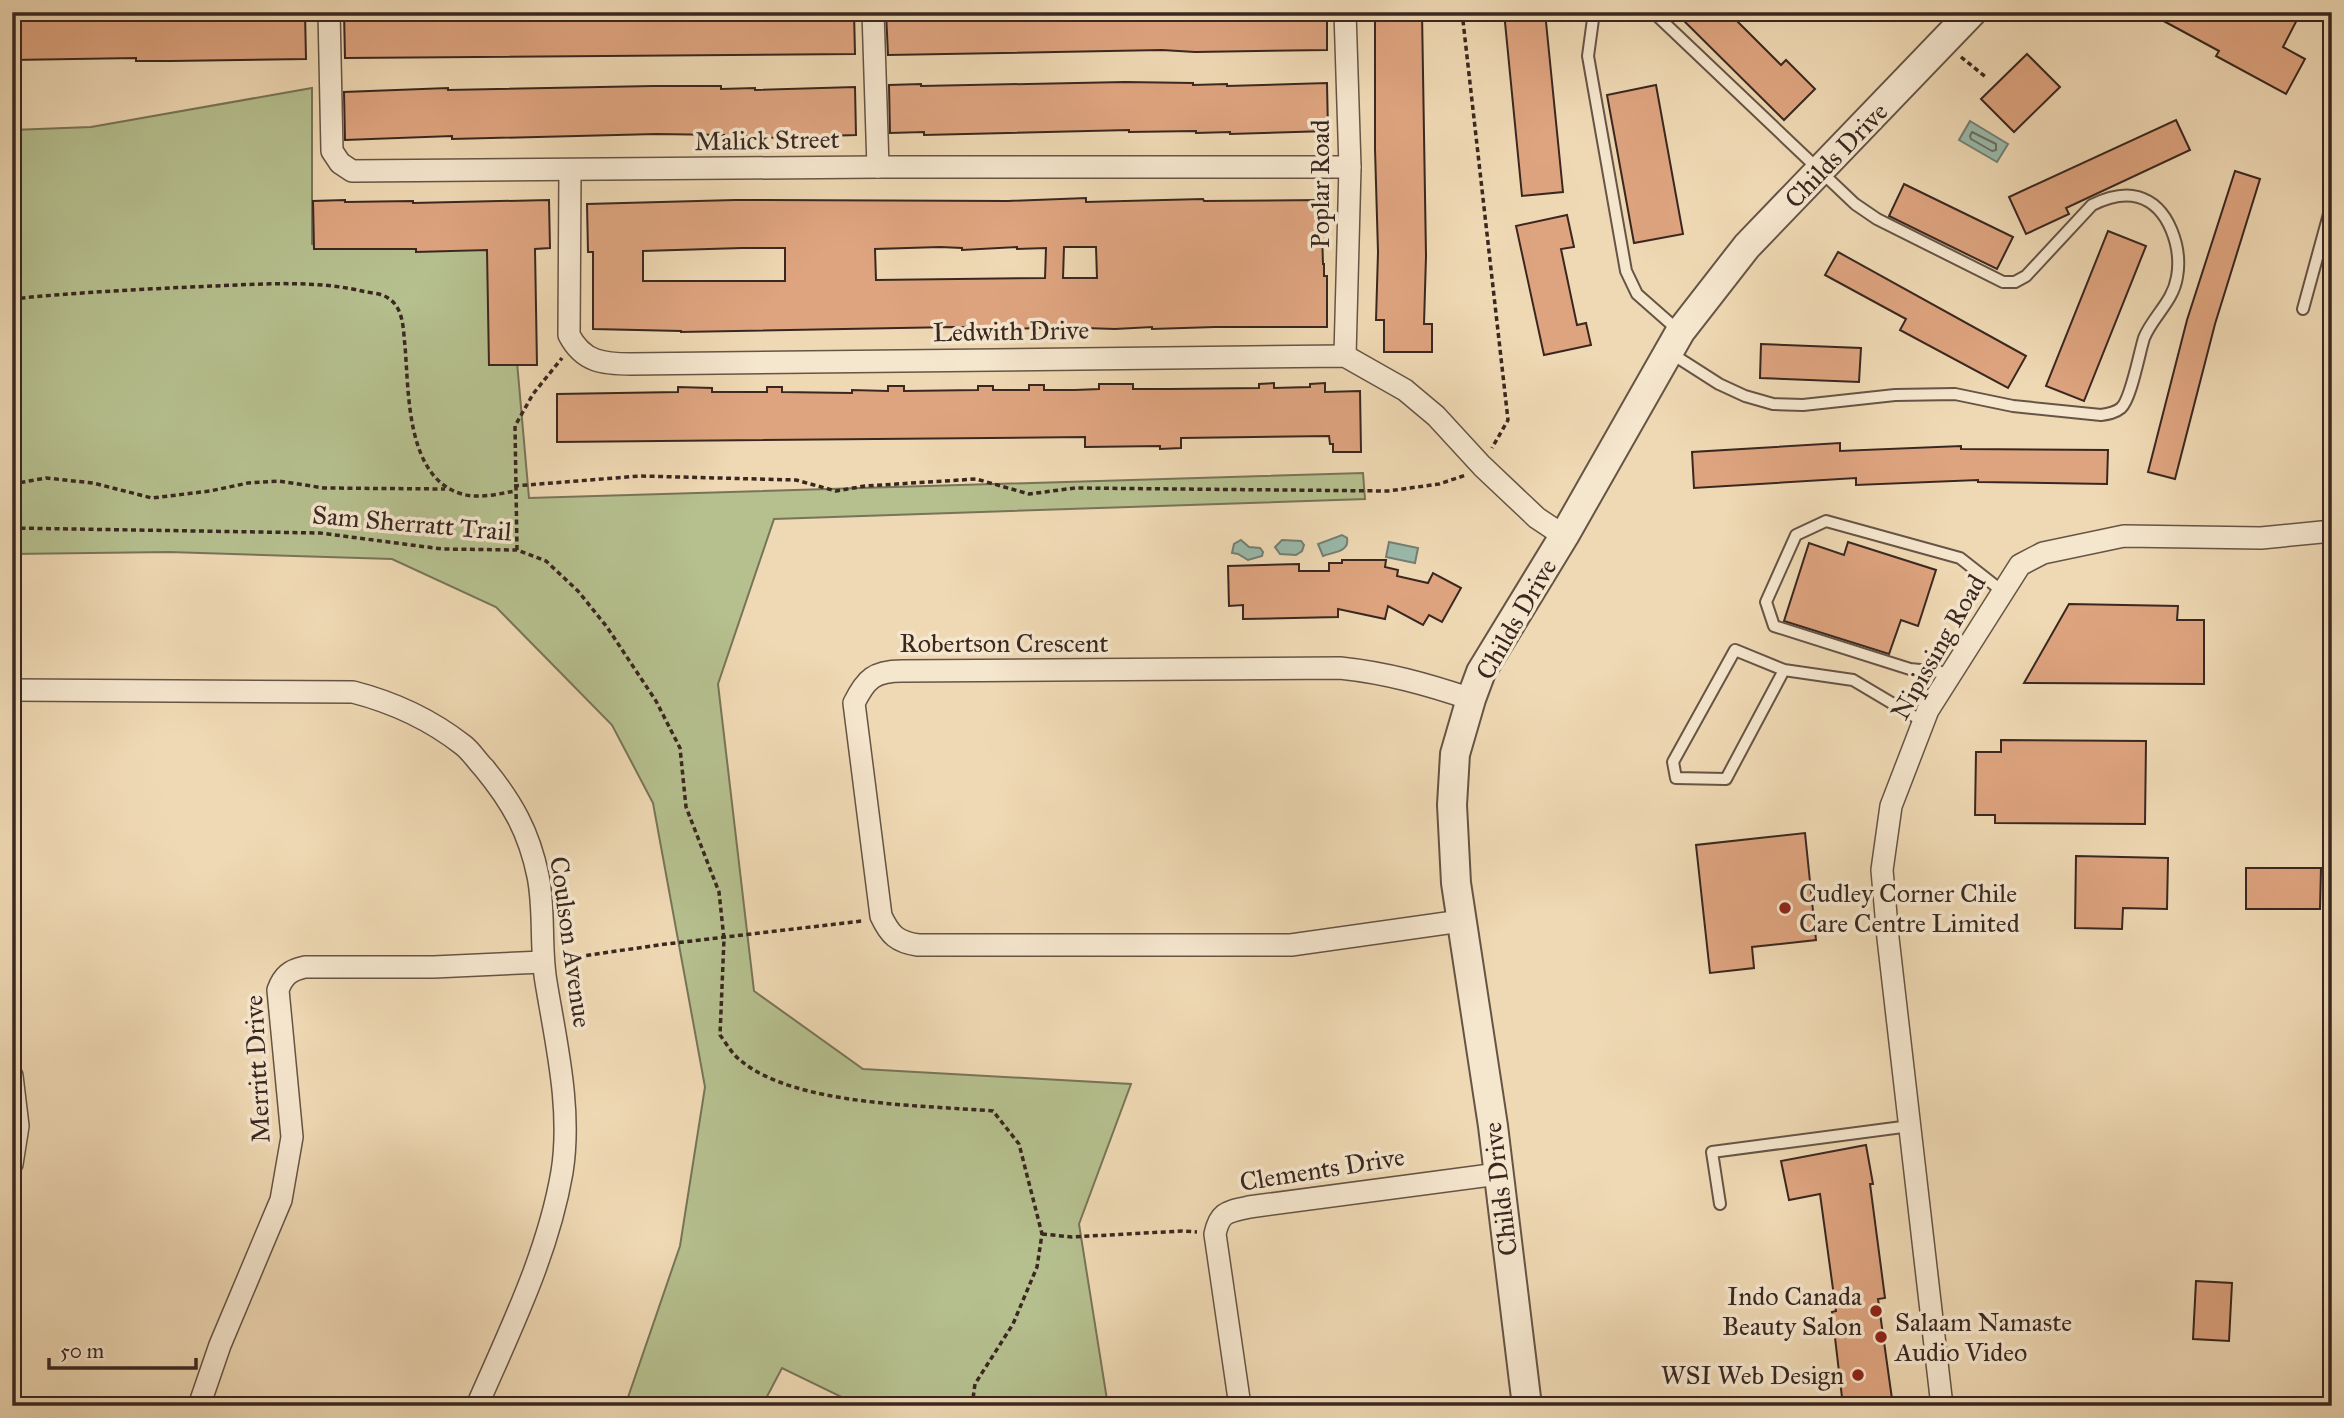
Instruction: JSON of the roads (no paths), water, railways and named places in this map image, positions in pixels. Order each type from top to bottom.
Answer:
[{"type":"street","name":"Malick Street","points":[[329,12],[332,151],[340,163],[352,171],[1350,167]]},
{"type":"street","points":[[873,12],[878,167]]},
{"type":"street","name":"Poplar Road","points":[[1345,12],[1350,167],[1345,356]]},
{"type":"street","name":"Childs Drive","points":[[1527,1406],[1493,1126],[1461,921],[1452,805],[1455,754],[1471,699],[1481,672],[1564,537],[1675,342],[1746,246],[1972,12]]},
{"type":"street","name":"Ledwith Drive","points":[[570,170],[569,335],[573,344],[597,362],[1345,356]]},
{"type":"street","points":[[1345,356],[1405,390],[1436,416],[1482,466],[1537,518],[1564,537]]},
{"type":"street","name":"Nipissing Road","points":[[1942,1406],[1882,870],[1891,806],[1922,720],[2020,565],[2043,553],[2124,536],[2261,538],[2332,531]]},
{"type":"street","name":"Robertson Crescent","points":[[1461,921],[1291,945],[903,943],[893,937],[881,916],[854,703],[862,687],[874,675],[902,671],[1340,668],[1382,673],[1471,699]]},
{"type":"street","name":"Coulson Avenue","points":[[12,690],[354,692],[378,699],[421,718],[463,745],[502,790],[519,815],[538,878],[543,962],[562,1078],[562,1171],[544,1243],[477,1406]]},
{"type":"street","name":"Merritt Drive","points":[[199,1406],[220,1345],[281,1200],[292,1137],[278,990],[282,978],[293,969],[305,967],[434,967],[543,962]]},
{"type":"street","points":[[12,1076],[18,1126],[12,1164]]},
{"type":"street","name":"Clements Drive","points":[[1240,1406],[1215,1234],[1218,1221],[1226,1213],[1249,1207],[1498,1174]]},
{"type":"lane","points":[[1594,12],[1588,56],[1626,271],[1637,294],[1675,342],[1719,384],[1745,396],[1773,404],[1803,405],[1895,395],[1955,394],[2013,406],[2101,415],[2114,412],[2128,399],[2145,335],[2170,299],[2177,278],[2177,244],[2162,215],[2152,206],[2140,198],[2124,196],[2106,198],[2092,205],[2026,276],[2015,282],[2003,282],[1877,219],[1855,204],[1653,12]]},
{"type":"lane","points":[[2303,309],[2332,203]]},
{"type":"lane","points":[[1951,673],[1910,669],[1774,626],[1766,602],[1796,535],[1826,521],[1960,558],[2002,591]]},
{"type":"lane","points":[[1784,670],[1726,779],[1676,778],[1673,762],[1735,650],[1784,670],[1853,680],[1922,720]]},
{"type":"lane","points":[[1720,1204],[1712,1152],[1910,1126]]},
{"type":"water","points":[[1970,121],[2008,144],[1997,162],[1959,140]]},
{"type":"water","points":[[1342,535],[1347,538],[1346,546],[1340,551],[1323,556],[1318,544]]},
{"type":"water","points":[[1241,540],[1249,547],[1260,548],[1262,556],[1248,560],[1232,553],[1234,544]]},
{"type":"water","points":[[1282,540],[1301,541],[1304,545],[1302,551],[1296,555],[1280,554],[1275,547]]},
{"type":"water","points":[[1389,542],[1418,548],[1415,563],[1386,557]]},
{"type":"place","name":"Cudley Corner Chile Care Centre Limited","points":[[1785,908]]},
{"type":"place","name":"Indo Canada Beauty Salon","points":[[1876,1311]]},
{"type":"place","name":"Salaam Namaste Audio Video","points":[[1881,1337]]},
{"type":"place","name":"WSI Web Design","points":[[1858,1375]]}]
